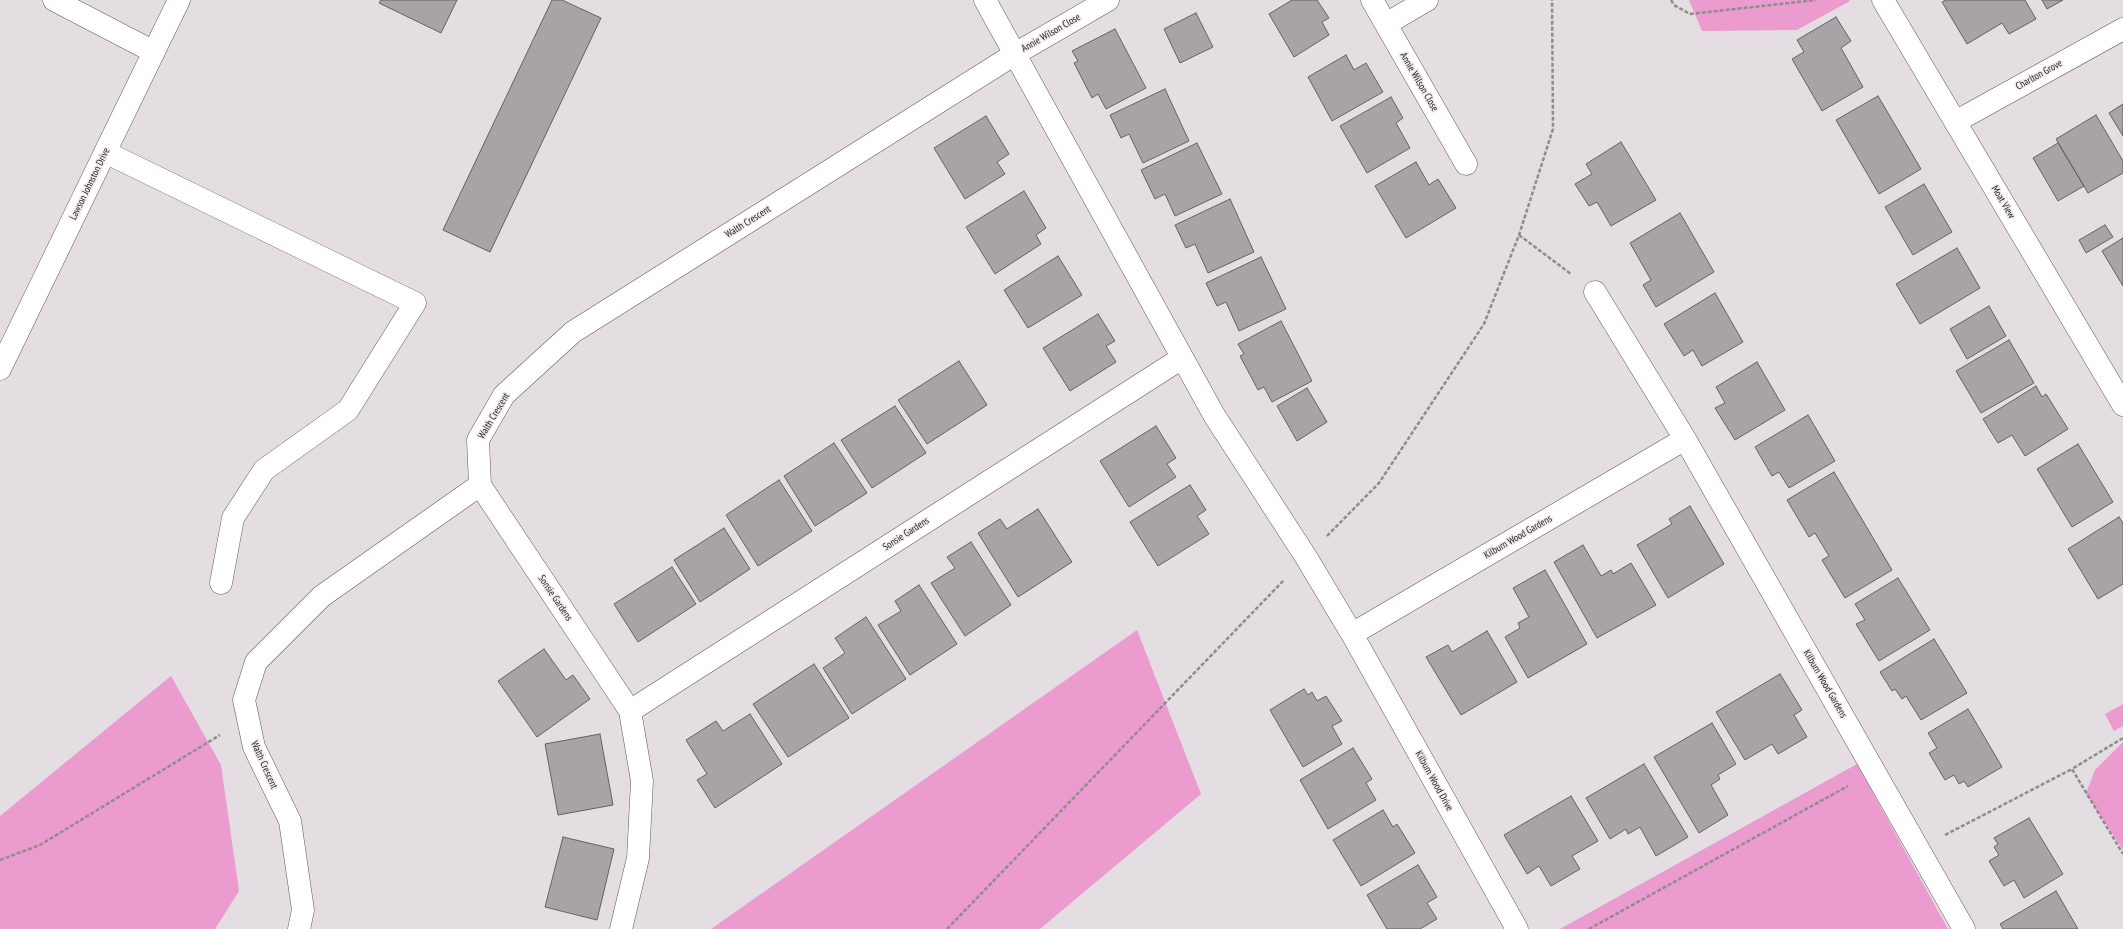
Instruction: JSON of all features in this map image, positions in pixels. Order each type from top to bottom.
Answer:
[{"type":"street","points":[[54,0],[154,52]]},
{"type":"street","name":"Lawson Johnston Drive","points":[[0,369],[179,0]]},
{"type":"street","name":"Kilburn Wood Drive","points":[[985,0],[1214,415],[1306,557],[1352,634],[1517,929]]},
{"type":"street","name":"Annie Wilson Close","points":[[1015,54],[1108,0]]},
{"type":"street","name":"Annie Wilson Close","points":[[1372,0],[1466,164]]},
{"type":"street","points":[[1386,24],[1427,0]]},
{"type":"street","name":"Moat View","points":[[1883,0],[2123,405]]},
{"type":"street","name":"Charlton Grove","points":[[1955,122],[2123,29]]},
{"type":"street","name":"Walth Crescent","points":[[299,929],[303,910],[290,821],[254,747],[244,700],[256,662],[322,596],[480,485],[478,440],[504,395],[573,332],[1015,54]]},
{"type":"street","points":[[105,152],[415,304],[348,410],[264,470],[233,518],[221,583]]},
{"type":"street","name":"Kilburn Wood Gardens","points":[[1595,292],[1685,439],[1964,929]]},
{"type":"street","name":"Sonsie Gardens","points":[[630,711],[1182,358]]},
{"type":"street","name":"Kilburn Wood Gardens","points":[[1352,634],[1685,439]]},
{"type":"street","name":"Sonsie Gardens","points":[[480,485],[630,711],[642,781],[638,858],[621,929]]},
{"type":"path","points":[[947,929],[1379,482],[1484,324],[1519,235],[1553,129],[1552,0]]},
{"type":"path","points":[[1671,0],[1674,5],[1690,14],[1816,0]]},
{"type":"path","points":[[1519,235],[1595,292]]},
{"type":"path","points":[[0,860],[40,845],[248,718]]},
{"type":"path","points":[[1919,849],[2072,769],[2123,738]]},
{"type":"path","points":[[2072,769],[2123,854]]},
{"type":"path","points":[[1589,929],[1874,771]]},
{"type":"shaded area","points":[[1689,0],[1850,1],[1797,30],[1702,31]]},
{"type":"shaded area","points":[[1137,630],[1201,794],[1040,929],[711,929]]},
{"type":"shaded area","points":[[171,676],[221,765],[239,891],[215,929],[0,929],[0,816]]},
{"type":"shaded area","points":[[2123,704],[2123,726],[2114,731],[2105,714]]},
{"type":"shaded area","points":[[2123,742],[2123,850],[2086,793],[2095,770]]},
{"type":"shaded area","points":[[1857,764],[1948,929],[1560,929]]},
{"type":"building","points":[[381,0],[457,0],[441,33],[379,3]]},
{"type":"building","points":[[552,0],[562,0],[601,18],[490,252],[443,230]]},
{"type":"building","points":[[1292,0],[1317,0],[1329,18],[1322,22],[1329,35],[1294,57],[1269,14]]},
{"type":"building","points":[[1946,0],[2025,0],[2036,19],[2009,34],[2002,23],[1967,44],[1942,2]]},
{"type":"building","points":[[2042,0],[2063,0],[2047,9]]},
{"type":"building","points":[[1196,13],[1213,47],[1180,63],[1164,29]]},
{"type":"building","points":[[1836,17],[1851,41],[1841,48],[1863,87],[1822,111],[1792,59],[1804,52],[1797,40]]},
{"type":"building","points":[[1115,29],[1146,88],[1106,109],[1098,94],[1092,98],[1074,63],[1078,61],[1072,51]]},
{"type":"building","points":[[1346,55],[1354,70],[1366,63],[1383,92],[1332,121],[1308,77]]},
{"type":"building","points":[[1165,89],[1189,141],[1143,163],[1129,134],[1121,138],[1110,115]]},
{"type":"building","points":[[1878,96],[1921,169],[1879,194],[1836,120]]},
{"type":"building","points":[[1391,97],[1403,118],[1396,123],[1410,148],[1367,173],[1340,126]]},
{"type":"building","points":[[2123,104],[2123,136],[2109,113]]},
{"type":"building","points":[[2096,115],[2123,161],[2123,173],[2088,193],[2056,139]]},
{"type":"building","points":[[986,116],[1009,154],[997,162],[1005,174],[965,199],[934,148]]},
{"type":"building","points":[[1621,142],[1656,200],[1611,226],[1597,202],[1589,206],[1575,184],[1592,174],[1586,164]]},
{"type":"building","points":[[1197,143],[1222,194],[1175,216],[1165,194],[1155,199],[1141,170]]},
{"type":"building","points":[[2058,143],[2084,186],[2058,201],[2033,158]]},
{"type":"building","points":[[1416,162],[1429,185],[1438,179],[1456,208],[1406,238],[1375,186]]},
{"type":"building","points":[[1924,184],[1952,232],[1913,255],[1885,207]]},
{"type":"building","points":[[1024,191],[1046,228],[1036,235],[1041,244],[995,274],[966,227]]},
{"type":"building","points":[[1230,199],[1254,252],[1208,273],[1195,244],[1186,248],[1175,225]]},
{"type":"building","points":[[1680,213],[1714,272],[1656,307],[1643,285],[1651,280],[1630,243]]},
{"type":"building","points":[[2105,225],[2113,237],[2086,253],[2079,240]]},
{"type":"building","points":[[2123,238],[2123,286],[2102,251]]},
{"type":"building","points":[[1957,248],[1980,288],[1920,324],[1896,284]]},
{"type":"building","points":[[1058,256],[1082,295],[1028,328],[1004,290]]},
{"type":"building","points":[[1261,257],[1286,309],[1239,331],[1226,302],[1217,306],[1206,283]]},
{"type":"building","points":[[1715,293],[1743,342],[1702,366],[1693,350],[1684,356],[1664,324]]},
{"type":"building","points":[[1989,306],[2006,336],[1967,359],[1950,329]]},
{"type":"building","points":[[1098,314],[1115,341],[1106,346],[1116,362],[1070,391],[1043,348]]},
{"type":"building","points":[[1281,321],[1312,381],[1272,402],[1264,387],[1258,390],[1240,356],[1244,354],[1238,344]]},
{"type":"building","points":[[2009,340],[2034,383],[1981,413],[1956,371]]},
{"type":"building","points":[[959,361],[987,405],[927,444],[898,400]]},
{"type":"building","points":[[1757,362],[1785,410],[1735,440],[1715,408],[1725,403],[1716,387]]},
{"type":"building","points":[[2036,386],[2042,397],[2046,394],[2068,429],[2025,456],[2012,435],[1998,443],[1983,419]]},
{"type":"building","points":[[1307,388],[1327,422],[1297,441],[1277,406]]},
{"type":"building","points":[[895,406],[926,453],[872,488],[841,440]]},
{"type":"building","points":[[1808,415],[1835,461],[1789,488],[1779,472],[1772,476],[1755,447]]},
{"type":"building","points":[[1156,426],[1176,458],[1167,464],[1176,477],[1129,507],[1100,461]]},
{"type":"building","points":[[834,443],[867,493],[815,526],[784,476]]},
{"type":"building","points":[[2078,444],[2113,502],[2072,527],[2037,469]]},
{"type":"building","points":[[1834,472],[1892,570],[1845,598],[1822,560],[1829,556],[1815,533],[1809,537],[1787,500]]},
{"type":"building","points":[[779,480],[812,531],[758,566],[726,515]]},
{"type":"building","points":[[1190,485],[1206,510],[1197,516],[1209,534],[1158,566],[1130,522]]},
{"type":"building","points":[[1690,506],[1724,564],[1668,598],[1637,545],[1672,524],[1669,519]]},
{"type":"building","points":[[1038,509],[1072,562],[1018,597],[978,533],[1000,519],[1007,529]]},
{"type":"building","points":[[2119,517],[2123,523],[2123,584],[2098,599],[2068,549]]},
{"type":"building","points":[[724,528],[750,569],[700,602],[674,560]]},
{"type":"building","points":[[971,542],[1011,605],[965,636],[931,583],[955,568],[947,557]]},
{"type":"building","points":[[1583,545],[1601,576],[1611,570],[1613,574],[1631,563],[1656,605],[1597,638],[1554,562]]},
{"type":"building","points":[[672,567],[696,604],[638,642],[614,604]]},
{"type":"building","points":[[1545,570],[1587,644],[1528,678],[1505,637],[1520,628],[1518,623],[1529,617],[1513,588]]},
{"type":"building","points":[[1898,578],[1930,630],[1879,661],[1856,624],[1865,620],[1855,604]]},
{"type":"building","points":[[919,585],[957,644],[910,675],[878,625],[901,611],[895,601]]},
{"type":"building","points":[[866,617],[906,679],[852,714],[823,668],[845,653],[835,638]]},
{"type":"building","points":[[1487,631],[1517,682],[1461,715],[1426,657],[1448,645],[1452,652]]},
{"type":"building","points":[[1934,639],[1967,693],[1921,720],[1906,696],[1902,699],[1895,689],[1892,691],[1880,672]]},
{"type":"building","points":[[544,649],[566,680],[573,675],[590,699],[537,737],[498,681]]},
{"type":"building","points":[[814,664],[849,718],[788,757],[753,704]]},
{"type":"building","points":[[1780,674],[1802,710],[1794,715],[1807,737],[1778,754],[1772,744],[1745,760],[1716,712]]},
{"type":"building","points":[[1304,689],[1308,695],[1312,692],[1317,701],[1326,696],[1342,721],[1332,726],[1342,744],[1303,767],[1270,710]]},
{"type":"building","points":[[1968,709],[2002,767],[1968,787],[1964,781],[1959,784],[1954,775],[1945,780],[1929,753],[1937,748],[1928,733]]},
{"type":"building","points":[[750,714],[782,764],[715,808],[697,780],[707,774],[686,740],[716,721],[723,731]]},
{"type":"building","points":[[1712,723],[1736,764],[1718,775],[1720,779],[1711,785],[1728,815],[1699,833],[1654,757]]},
{"type":"building","points":[[600,734],[613,805],[558,815],[545,744]]},
{"type":"building","points":[[1353,748],[1372,779],[1366,783],[1376,800],[1328,829],[1300,780]]},
{"type":"building","points":[[1644,764],[1688,837],[1656,856],[1640,827],[1628,834],[1626,829],[1610,839],[1586,798]]},
{"type":"building","points":[[1571,796],[1598,841],[1572,856],[1580,869],[1551,886],[1539,866],[1527,874],[1504,835]]},
{"type":"building","points":[[1383,810],[1393,827],[1397,824],[1415,853],[1361,886],[1333,840]]},
{"type":"building","points":[[2029,818],[2063,874],[2024,898],[2014,880],[2004,886],[1989,861],[1999,855],[1994,847],[1998,844],[1994,838]]},
{"type":"building","points":[[563,837],[614,849],[597,920],[545,907]]},
{"type":"building","points":[[1418,865],[1437,897],[1427,903],[1437,919],[1420,929],[1387,929],[1367,895]]},
{"type":"building","points":[[2056,891],[2078,929],[2003,929],[2000,924]]}]
